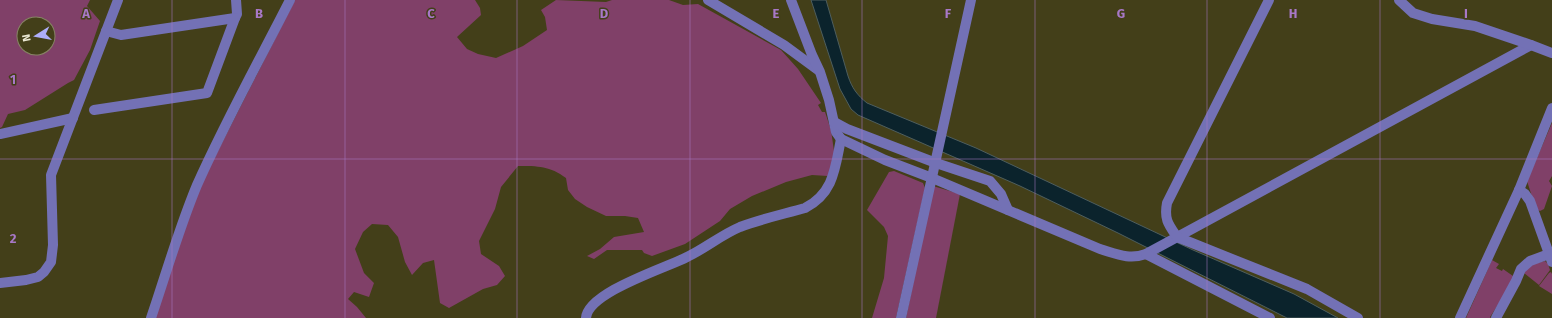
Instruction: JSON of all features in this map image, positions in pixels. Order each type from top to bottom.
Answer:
[{"type":"street","points":[[0,283],[38,277],[44,272],[51,262],[53,245],[51,175],[118,0]]},
{"type":"street","points":[[94,110],[207,93],[237,14],[236,0]]},
{"type":"street","points":[[151,318],[183,221],[197,186],[290,0]]},
{"type":"street","points":[[708,0],[784,45],[820,72]]},
{"type":"street","points":[[791,0],[820,72],[829,100],[836,132],[841,139],[885,160],[1100,248],[1120,255],[1137,257],[1149,252],[1531,45]]},
{"type":"street","points":[[901,318],[971,0]]},
{"type":"street","points":[[1269,0],[1167,203],[1165,212],[1168,224],[1175,238],[1307,288],[1358,318]]},
{"type":"street","points":[[1399,0],[1420,15],[1432,19],[1475,26],[1531,45],[1552,54]]},
{"type":"street","points":[[106,31],[121,35],[235,18]]},
{"type":"street","points":[[1460,318],[1519,190],[1552,108]]},
{"type":"street","points":[[0,134],[73,118]]},
{"type":"street","points":[[834,122],[847,129],[936,163],[990,181],[1001,194],[1008,210]]},
{"type":"street","points":[[586,318],[591,306],[600,298],[622,286],[688,257],[741,227],[805,208],[812,204],[822,196],[835,172],[841,139]]},
{"type":"street","points":[[1496,318],[1521,269],[1530,261],[1551,258],[1530,201],[1525,194],[1519,190]]},
{"type":"street","points":[[1149,252],[1270,318]]},
{"type":"shaded area","points":[[0,0],[90,0],[87,6],[100,21],[90,50],[74,80],[25,110],[8,114],[2,127],[0,128]]},
{"type":"shaded area","points":[[295,0],[475,0],[480,8],[481,15],[457,37],[467,49],[478,54],[496,58],[523,46],[547,30],[545,17],[541,10],[556,0],[606,2],[612,0],[669,0],[683,5],[698,4],[781,50],[798,69],[821,103],[818,105],[822,112],[825,112],[831,130],[835,158],[828,176],[812,175],[786,182],[752,196],[730,209],[720,221],[685,244],[652,256],[644,253],[642,250],[607,250],[594,259],[587,256],[600,249],[614,237],[644,232],[638,218],[606,216],[587,207],[575,199],[568,190],[566,178],[555,171],[532,166],[518,166],[501,187],[495,209],[479,241],[481,254],[499,266],[505,276],[497,285],[483,289],[449,308],[440,303],[434,260],[423,263],[412,275],[405,262],[398,237],[388,225],[372,224],[363,232],[355,249],[364,273],[374,283],[369,297],[354,292],[348,299],[366,318],[155,318],[187,219],[201,184]]},
{"type":"shaded area","points":[[1552,123],[1552,176],[1549,181],[1552,186],[1544,209],[1540,211],[1536,209],[1527,181]]},
{"type":"shaded area","points":[[894,171],[923,183],[925,188],[896,318],[872,318],[884,278],[888,236],[884,227],[867,210],[889,172]]},
{"type":"shaded area","points":[[933,186],[960,194],[936,318],[906,318]]},
{"type":"shaded area","points":[[1492,260],[1499,264],[1496,268],[1502,271],[1503,269],[1513,276],[1514,280],[1490,317],[1491,318],[1466,318]]},
{"type":"shaded area","points":[[1545,261],[1550,270],[1539,285],[1524,273],[1529,265]]},
{"type":"shaded area","points":[[1551,272],[1552,274],[1552,294],[1539,286]]},
{"type":"water","points":[[811,0],[826,0],[853,88],[867,103],[976,148],[1193,250],[1294,294],[1338,318],[1287,318],[1118,233],[1020,186],[858,115],[851,109],[840,89]]}]
